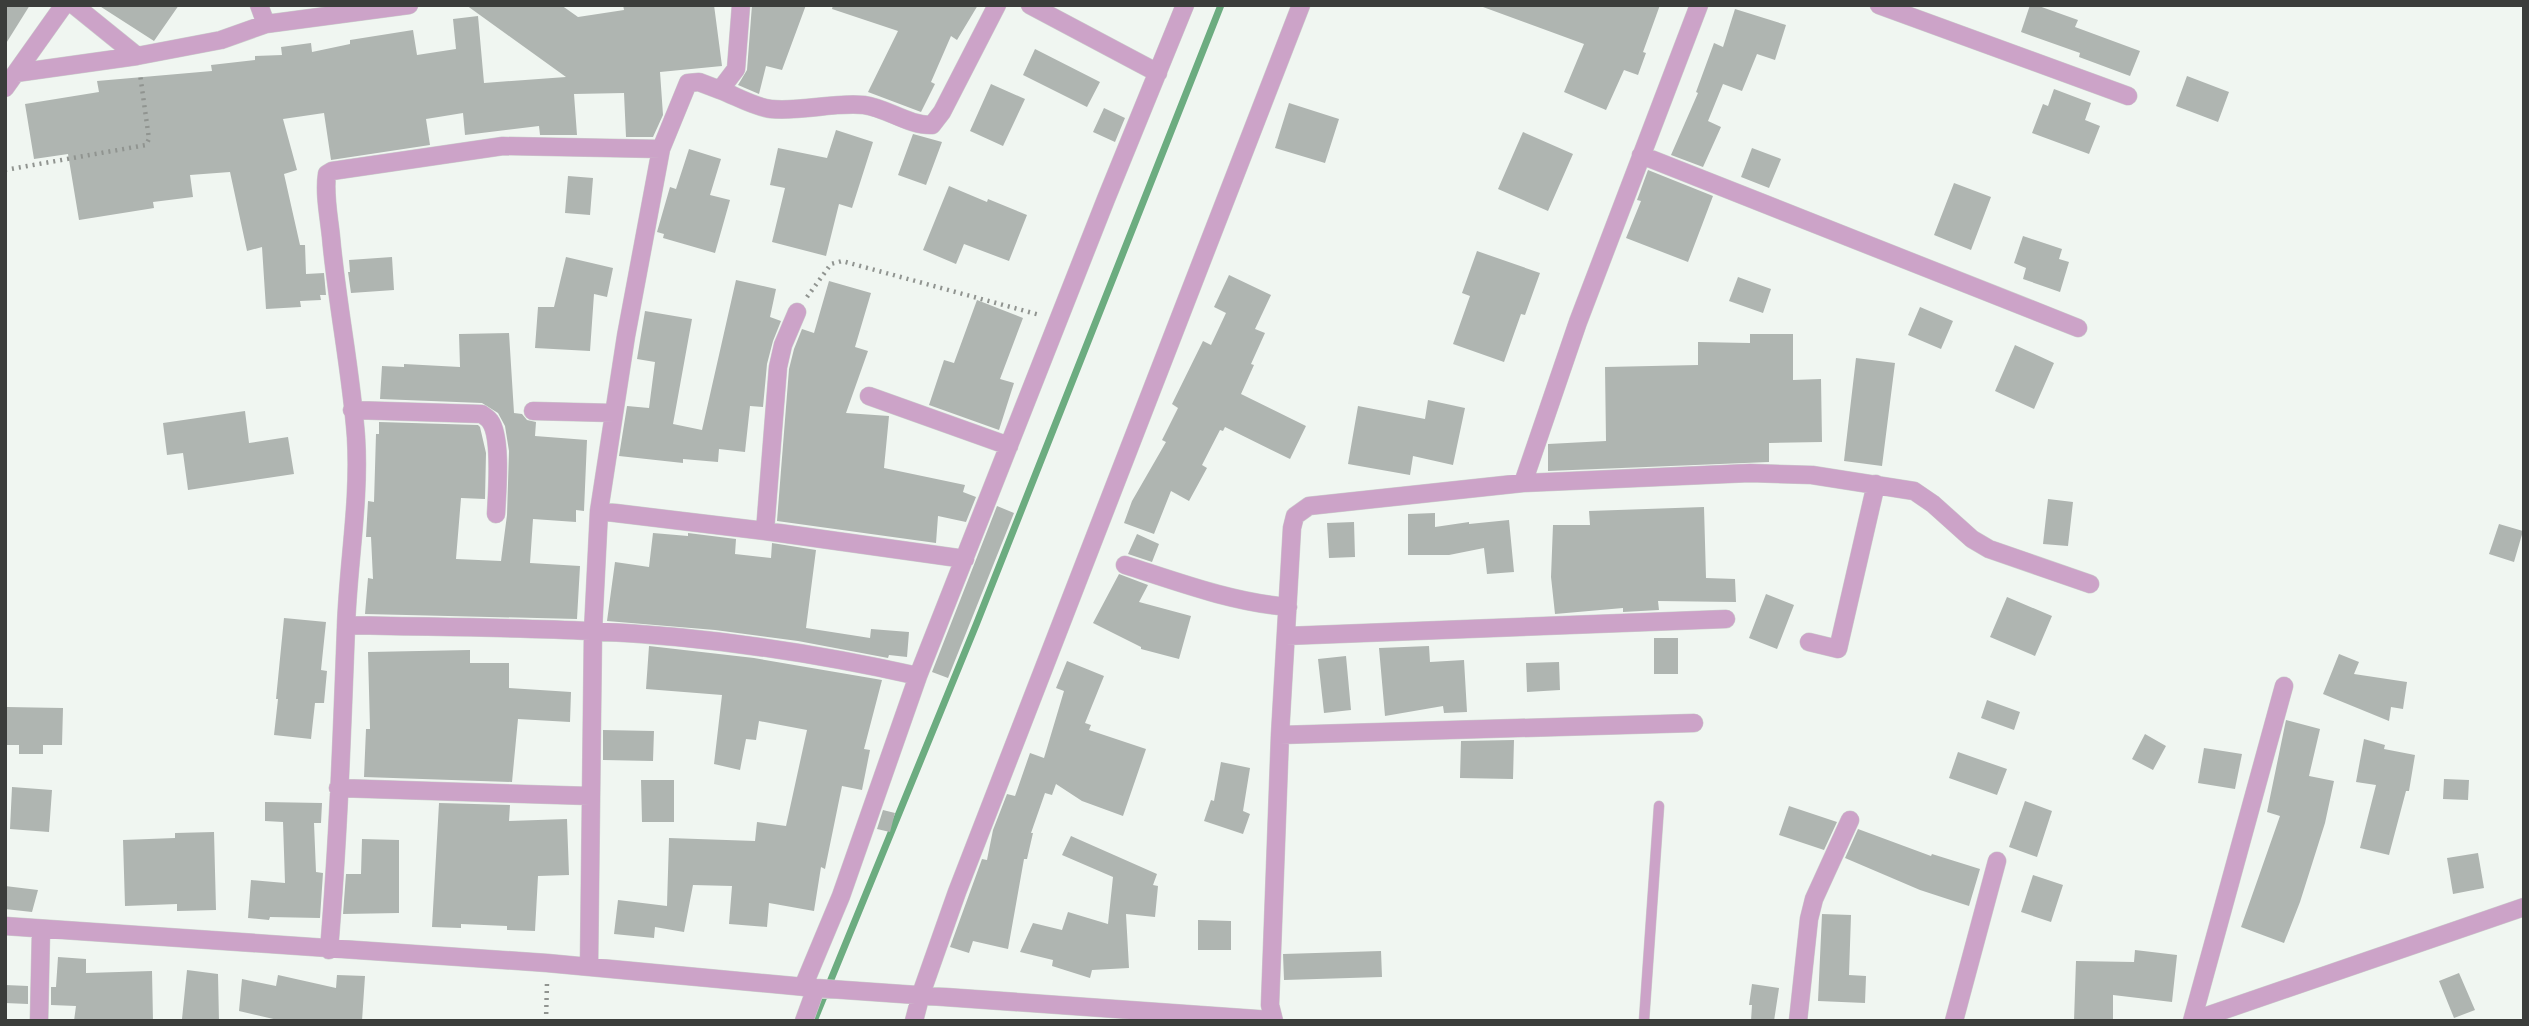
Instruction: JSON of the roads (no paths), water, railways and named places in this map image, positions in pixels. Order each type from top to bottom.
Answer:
[{"type":"street","points":[[5,88],[64,5]]},
{"type":"street","points":[[74,5],[137,56]]},
{"type":"street","points":[[259,5],[266,24]]},
{"type":"street","points":[[16,73],[137,56],[220,40],[266,24],[321,12],[409,5]]},
{"type":"street","points":[[720,90],[736,69],[741,5]]},
{"type":"street","points":[[589,967],[593,631],[599,511],[628,323],[661,149],[688,83],[699,82],[771,109],[865,105],[932,125],[942,112],[997,5]]},
{"type":"street","points":[[1030,5],[1158,73]]},
{"type":"street","points":[[804,1021],[841,896],[918,676],[1185,5]]},
{"type":"street","points":[[914,1021],[913,994],[1019,731],[1301,5]]},
{"type":"street","points":[[1523,483],[1578,322],[1699,5]]},
{"type":"street","points":[[1879,5],[2128,96]]},
{"type":"street","points":[[329,950],[345,696],[356,435],[332,247],[326,182],[328,173],[503,146],[661,149]]},
{"type":"street","points":[[1641,155],[2078,328]]},
{"type":"street","points":[[765,531],[778,368],[783,345],[797,312]]},
{"type":"street","points":[[869,396],[1009,446]]},
{"type":"street","points":[[352,410],[482,414],[490,421],[495,435],[496,514]]},
{"type":"street","points":[[534,411],[614,413]]},
{"type":"street","points":[[5,926],[547,963],[814,988],[1274,1020],[1270,1004],[1280,735],[1292,527],[1295,516],[1309,506],[1523,483],[1769,473],[1812,475],[1914,491],[1972,539],[1989,549],[2090,584]]},
{"type":"street","points":[[1809,642],[1838,649],[1876,484]]},
{"type":"street","points":[[599,511],[965,559]]},
{"type":"street","points":[[1125,565],[1217,594],[1288,607]]},
{"type":"street","points":[[1286,636],[1726,619]]},
{"type":"street","points":[[346,625],[593,631],[782,651],[918,676]]},
{"type":"street","points":[[2192,1021],[2284,686]]},
{"type":"street","points":[[1280,735],[1694,723]]},
{"type":"street","points":[[338,788],[590,796]]},
{"type":"street","points":[[1798,1021],[1807,933],[1814,899],[1850,820]]},
{"type":"street","points":[[1954,1021],[1997,861]]},
{"type":"street","points":[[2192,1021],[2524,907]]},
{"type":"street","points":[[39,1021],[41,930]]},
{"type":"lane","points":[[1644,1021],[1659,806]]},
{"type":"waterway","points":[[814,1021],[976,625],[1221,5]]}]
